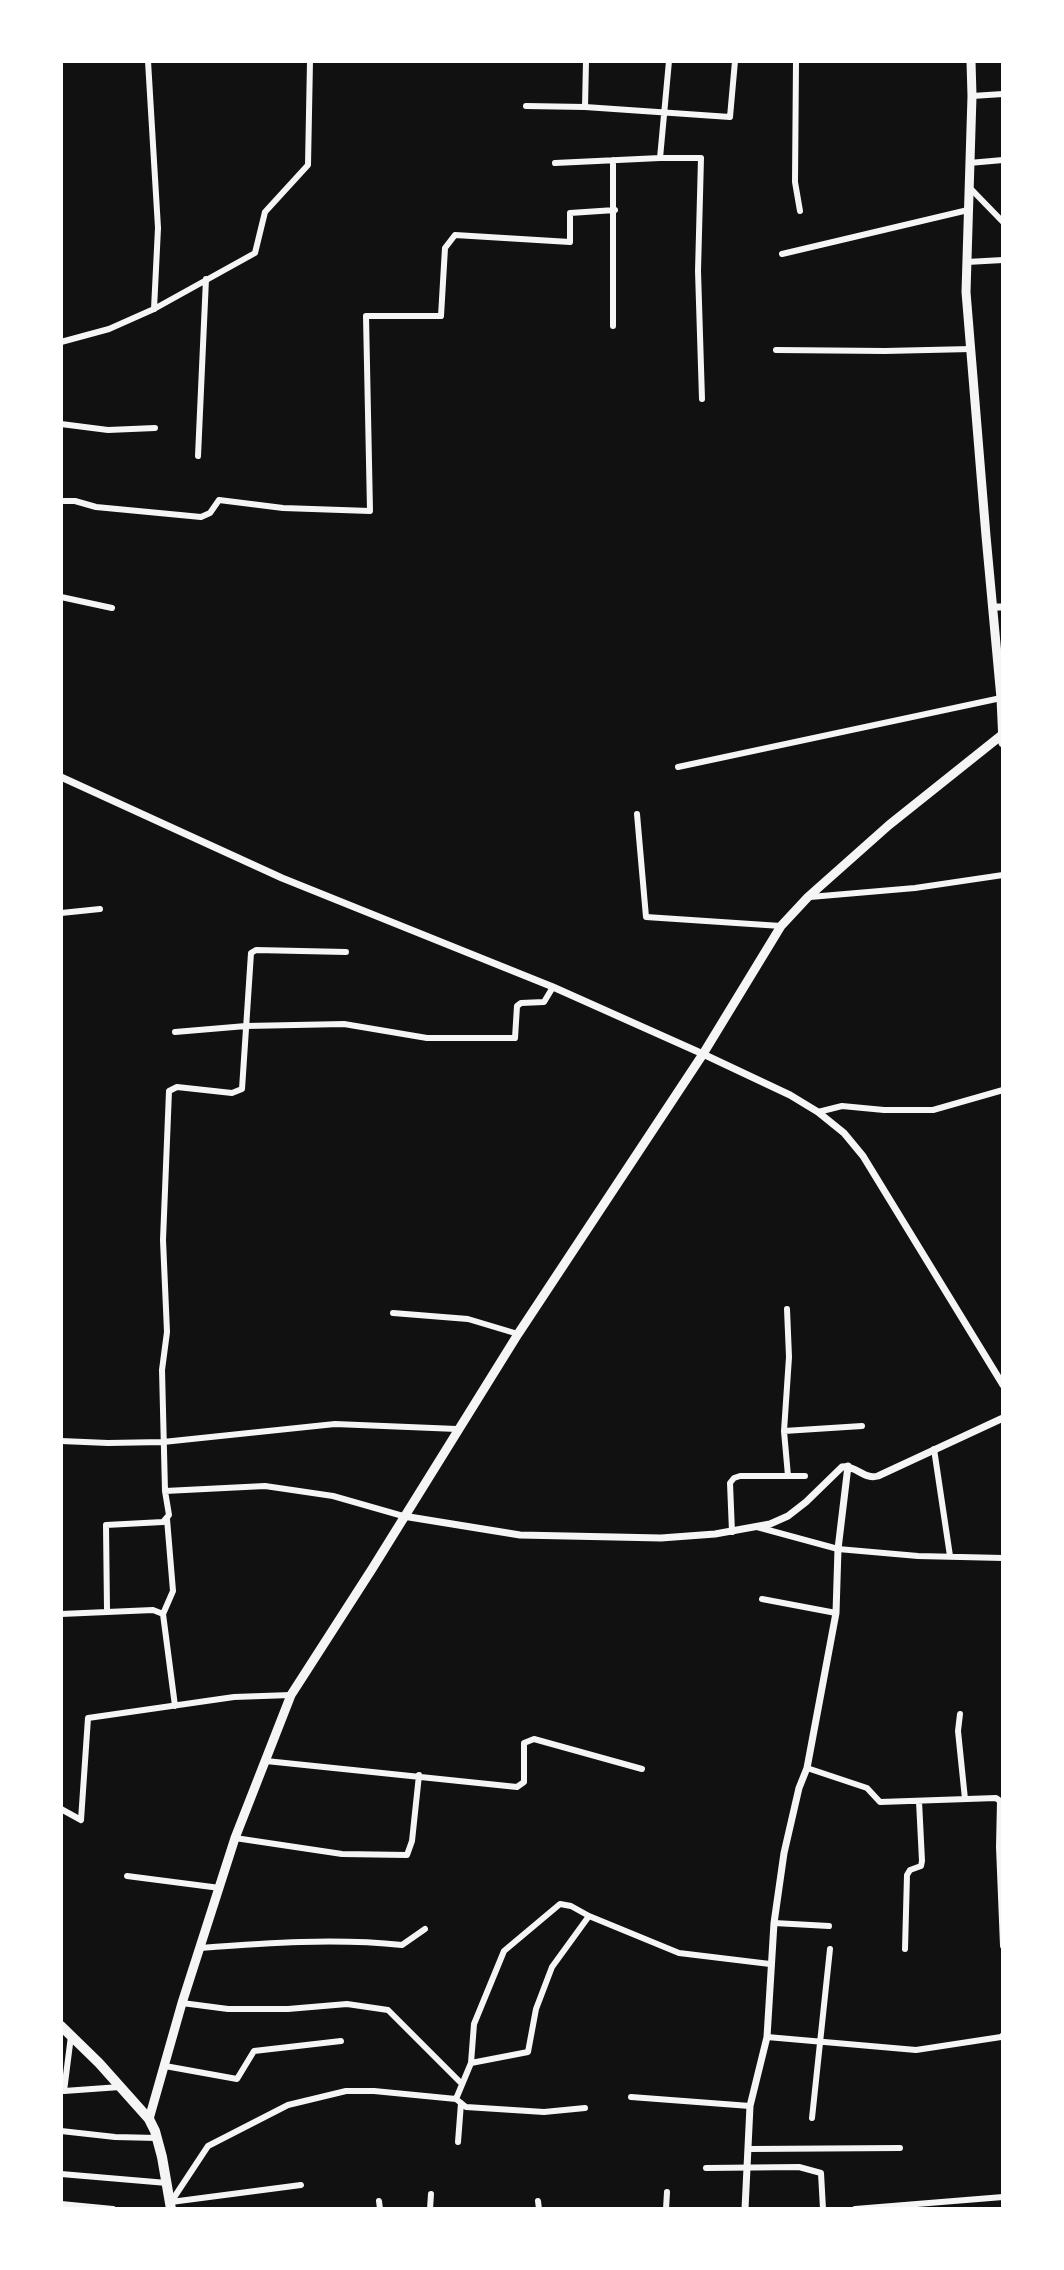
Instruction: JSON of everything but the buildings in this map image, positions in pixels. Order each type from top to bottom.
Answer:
[{"type":"highway","points":[[61,2026],[99,2063],[149,2119],[157,2138],[171,2206]]},
{"type":"main road","points":[[149,2119],[234,1838],[291,1695],[518,1334],[703,1054],[781,926],[808,897],[889,824],[1002,737],[1001,698],[966,292],[971,61]]},
{"type":"street","points":[[148,61],[158,228],[154,309]]},
{"type":"street","points":[[61,342],[109,329],[154,309],[255,253],[265,212],[308,165],[310,61]]},
{"type":"street","points":[[585,107],[586,61]]},
{"type":"street","points":[[660,158],[668,61]]},
{"type":"street","points":[[526,106],[585,107],[730,117],[735,61]]},
{"type":"street","points":[[796,61],[795,182],[800,211]]},
{"type":"street","points":[[972,96],[1003,94]]},
{"type":"street","points":[[555,163],[701,158],[698,271],[702,400]]},
{"type":"street","points":[[613,160],[613,326]]},
{"type":"street","points":[[969,163],[1003,160]]},
{"type":"street","points":[[968,187],[1003,222]]},
{"type":"street","points":[[61,501],[201,517],[210,513],[219,500],[283,508],[370,512],[366,316],[441,316],[445,248],[455,235],[570,242],[570,213],[615,210]]},
{"type":"street","points":[[782,254],[968,210]]},
{"type":"street","points":[[967,262],[1003,260]]},
{"type":"street","points":[[198,456],[206,279]]},
{"type":"street","points":[[776,350],[971,349]]},
{"type":"street","points":[[61,424],[108,430],[155,428]]},
{"type":"street","points":[[61,597],[113,608]]},
{"type":"street","points":[[992,607],[1003,607]]},
{"type":"street","points":[[678,767],[1001,698]]},
{"type":"street","points":[[61,777],[282,878],[553,987],[790,1095],[818,1112],[844,1133],[863,1156],[1003,1385]]},
{"type":"street","points":[[637,814],[646,917],[781,926]]},
{"type":"street","points":[[808,897],[915,888],[1003,875]]},
{"type":"street","points":[[61,913],[100,909]]},
{"type":"street","points":[[175,1706],[163,1614],[173,1591],[165,1491],[162,1370],[167,1332],[163,1241],[169,1091],[177,1087],[232,1093],[243,1086],[251,953],[256,950],[346,952]]},
{"type":"street","points":[[175,1032],[246,1026],[344,1024],[426,1038],[514,1038],[517,1032],[517,1006],[521,1003],[544,1002],[553,987]]},
{"type":"street","points":[[818,1112],[842,1106],[884,1110],[933,1110],[1003,1090]]},
{"type":"street","points":[[787,1309],[789,1357],[784,1431],[788,1476]]},
{"type":"street","points":[[393,1312],[468,1319],[518,1334]]},
{"type":"street","points":[[165,1491],[265,1486],[333,1496],[403,1516],[520,1535],[661,1538],[732,1532],[770,1524],[788,1516],[842,1467],[848,1466],[872,1478],[1003,1418]]},
{"type":"street","points":[[61,1441],[163,1442],[335,1424],[457,1429]]},
{"type":"street","points":[[784,1431],[862,1426]]},
{"type":"street","points":[[934,1450],[950,1556]]},
{"type":"street","points":[[745,2209],[750,2106],[767,2037],[774,1923],[785,1853],[799,1788],[807,1768],[836,1613],[838,1549],[848,1466]]},
{"type":"street","points":[[732,1532],[730,1481],[740,1476],[805,1476]]},
{"type":"street","points":[[107,1610],[106,1525],[160,1522],[167,1519]]},
{"type":"street","points":[[755,1527],[838,1549],[918,1556],[1003,1558]]},
{"type":"street","points":[[762,1599],[836,1613]]},
{"type":"street","points":[[61,1614],[153,1610],[163,1614]]},
{"type":"street","points":[[61,1810],[81,1820],[88,1718],[234,1697],[291,1695]]},
{"type":"street","points":[[960,1714],[958,1731],[965,1799]]},
{"type":"street","points":[[266,1761],[520,1787],[524,1782],[524,1745],[530,1739],[642,1769]]},
{"type":"street","points":[[807,1768],[867,1788],[880,1801],[996,1798],[1000,1801],[1003,1946]]},
{"type":"street","points":[[234,1838],[342,1854],[407,1855],[412,1841],[419,1775]]},
{"type":"street","points":[[905,1949],[907,1875],[910,1870],[921,1866],[922,1861],[919,1801]]},
{"type":"street","points":[[127,1876],[220,1888]]},
{"type":"street","points":[[458,2142],[461,2083],[471,2063],[474,2024],[504,1951],[560,1904],[572,1906],[589,1916],[679,1953],[770,1964]]},
{"type":"street","points":[[471,2063],[528,2052],[536,2009],[552,1967],[589,1916]]},
{"type":"street","points":[[774,1923],[829,1926]]},
{"type":"street","points":[[200,1948],[357,1940],[402,1945],[425,1929]]},
{"type":"street","points":[[812,2118],[830,1950]]},
{"type":"street","points":[[182,2003],[228,2009],[288,2009],[347,2004],[388,2010],[461,2083]]},
{"type":"street","points":[[767,2037],[916,2050],[1003,2035]]},
{"type":"street","points":[[71,2036],[62,2091],[120,2087]]},
{"type":"street","points":[[165,2066],[236,2079],[254,2051],[341,2041]]},
{"type":"street","points":[[171,2206],[208,2146],[288,2105],[346,2091],[374,2091],[459,2101],[466,2107],[544,2112],[585,2108]]},
{"type":"street","points":[[631,2097],[750,2106]]},
{"type":"street","points":[[61,2131],[157,2138]]},
{"type":"street","points":[[749,2149],[900,2148]]},
{"type":"street","points":[[706,2168],[799,2166],[821,2173],[823,2209]]},
{"type":"street","points":[[61,2174],[166,2183]]},
{"type":"street","points":[[171,2206],[301,2185]]},
{"type":"street","points":[[666,2209],[667,2192]]},
{"type":"street","points":[[430,2209],[431,2194]]},
{"type":"street","points":[[855,2209],[1003,2197]]},
{"type":"street","points":[[61,2204],[113,2209]]}]
